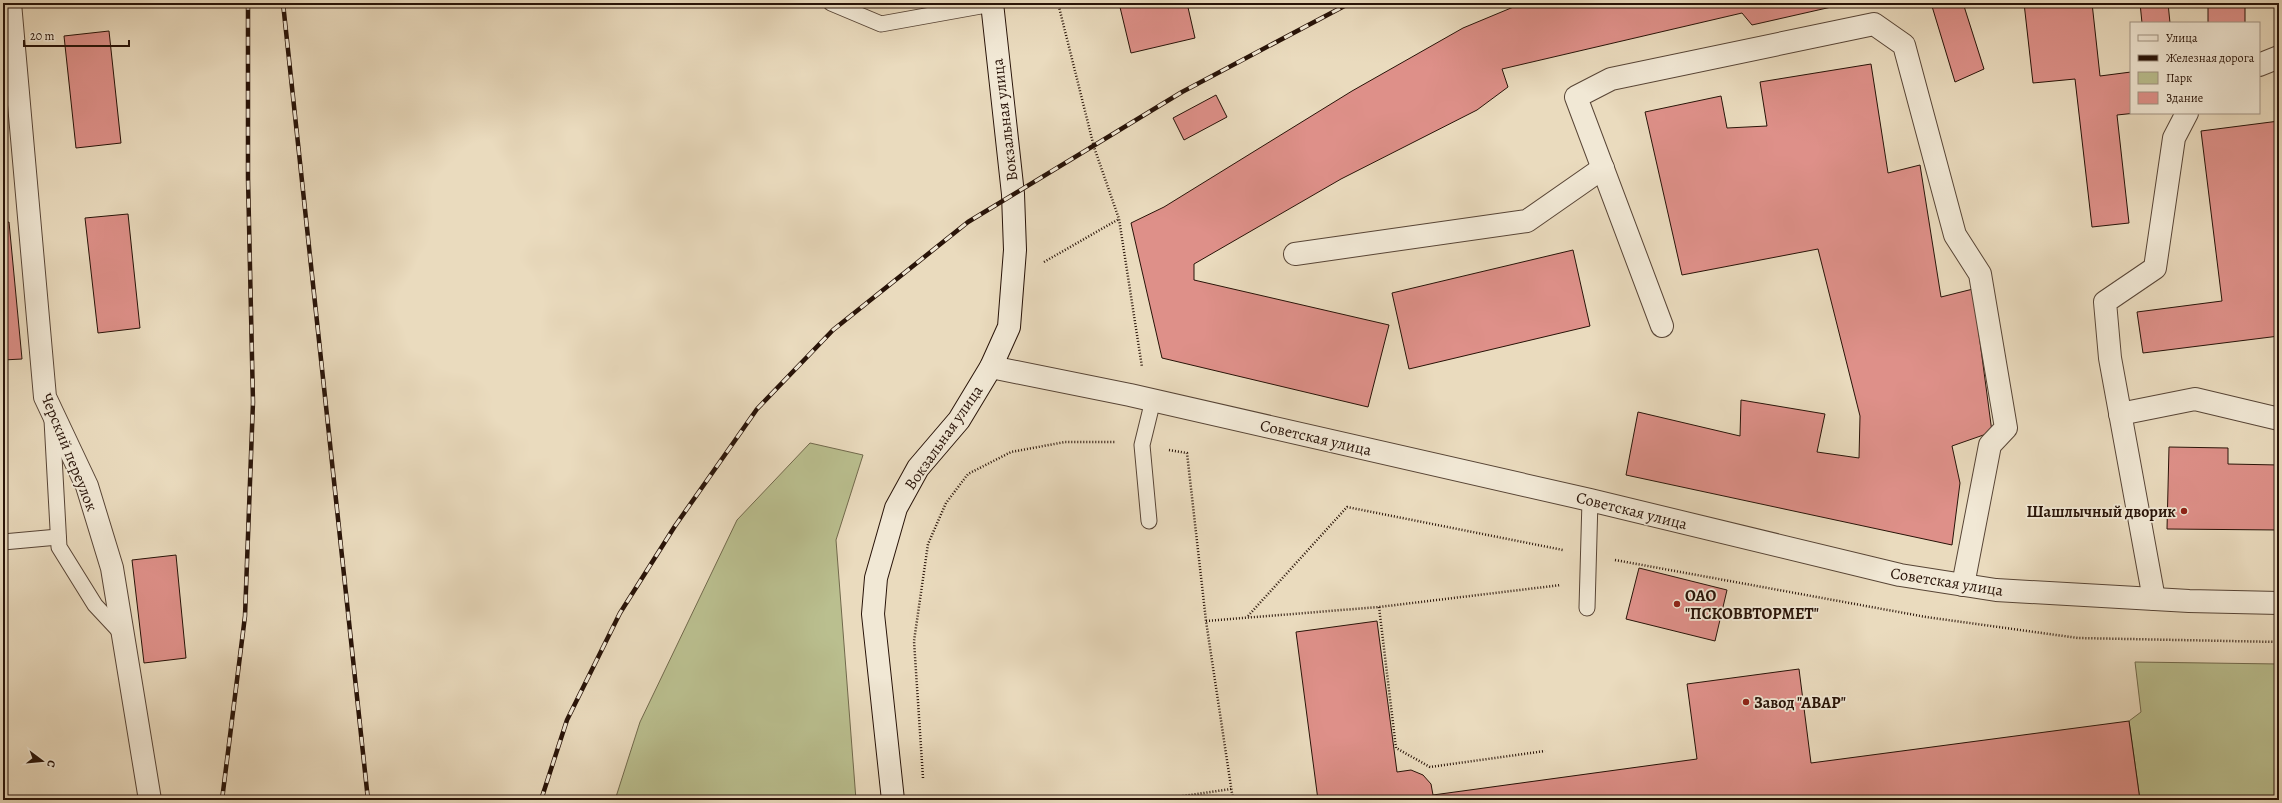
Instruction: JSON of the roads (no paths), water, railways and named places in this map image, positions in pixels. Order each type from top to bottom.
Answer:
[{"type":"street","name":"Черский переулок","points":[[10,3],[45,397],[89,493],[112,568],[150,800]]},
{"type":"street","name":"Вокзальная улица","points":[[893,800],[873,614],[876,578],[896,508],[918,468],[959,420],[991,367],[1009,327],[1014,280],[1013,194],[992,4]]},
{"type":"street","points":[[1662,326],[1576,97],[1611,79],[1874,24],[1904,45],[1955,235],[1980,274],[2006,428],[1990,445],[1963,585]]},
{"type":"street","points":[[2260,65],[2279,57]]},
{"type":"street","points":[[2154,599],[2110,358],[2105,302],[2155,268],[2174,138],[2186,114]]},
{"type":"street","points":[[1295,254],[1528,221],[1603,168]]},
{"type":"street","name":"Советская улица","points":[[991,367],[1152,400],[1590,500],[1900,575],[1996,590],[2154,599],[2279,603]]},
{"type":"street","points":[[2120,414],[2195,399],[2279,419]]},
{"type":"lane","points":[[831,3],[882,24],[992,4]]},
{"type":"lane","points":[[1149,521],[1142,445],[1152,400]]},
{"type":"lane","points":[[52,411],[59,547],[95,605],[123,635]]},
{"type":"lane","points":[[1587,608],[1590,500]]},
{"type":"lane","points":[[3,542],[58,537]]},
{"type":"railway","points":[[222,800],[245,616],[253,402],[248,178],[248,3]]},
{"type":"railway","points":[[283,3],[368,800]]},
{"type":"railway","points":[[541,800],[567,720],[620,613],[675,526],[757,409],[833,330],[968,222],[1182,92],[1350,3]]},
{"type":"place","name":"Шашлычный дворик","points":[[2184,511]]},
{"type":"place","name":"ОАО \"ПСКОВВТОРМЕТ\"","points":[[1677,604]]},
{"type":"place","name":"Завод \"АВАР\"","points":[[1746,702]]}]
